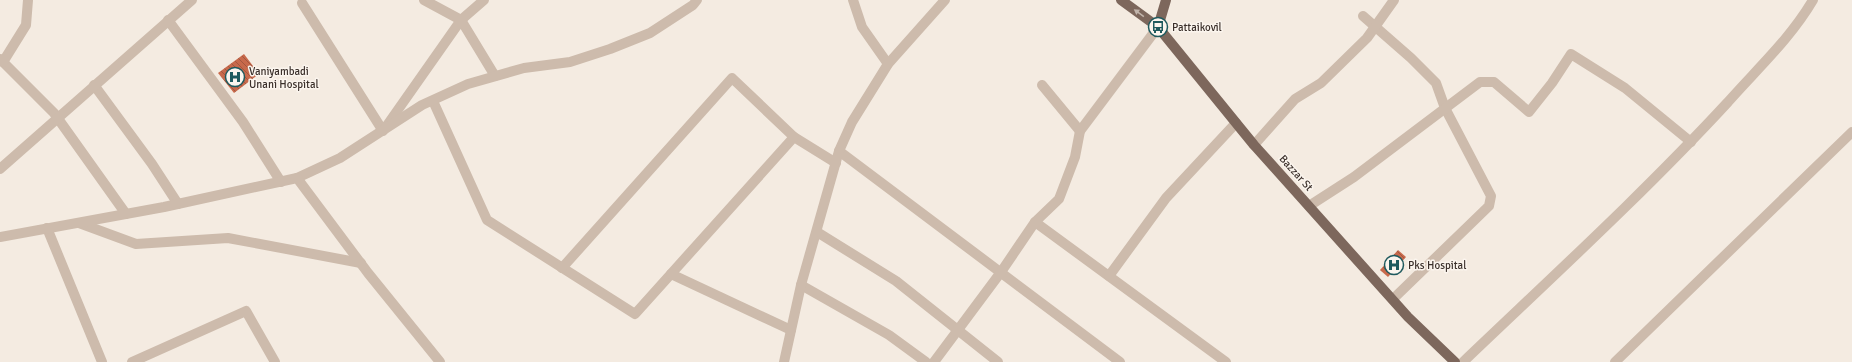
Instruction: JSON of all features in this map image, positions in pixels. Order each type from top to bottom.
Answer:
[{"type":"main road","name":"Bazzar St","points":[[1121,0],[1158,27],[1254,145],[1393,299],[1455,362]]},
{"type":"main road","points":[[1158,27],[1166,0]]},
{"type":"street","points":[[28,0],[26,25],[1,61],[57,118],[126,214]]},
{"type":"street","points":[[424,0],[461,20],[495,76]]},
{"type":"street","points":[[383,131],[461,20],[484,0]]},
{"type":"street","points":[[0,237],[178,204],[298,178],[340,158],[433,101],[468,84],[524,68],[570,62],[610,49],[650,33],[694,5],[697,0]]},
{"type":"street","points":[[853,0],[862,27],[888,64]]},
{"type":"street","points":[[784,362],[801,286],[839,151],[852,122],[888,64],[945,0]]},
{"type":"street","points":[[1254,145],[1295,99],[1321,83],[1367,38],[1394,0]]},
{"type":"street","points":[[1462,362],[1691,142],[1776,51],[1802,19],[1812,0]]},
{"type":"street","points":[[0,169],[187,2]]},
{"type":"street","points":[[302,3],[383,131]]},
{"type":"street","points":[[1363,16],[1411,58],[1436,83],[1445,108],[1491,196],[1489,206],[1393,299]]},
{"type":"street","points":[[168,20],[243,122],[281,182]]},
{"type":"street","points":[[934,362],[1001,272],[1035,222],[1060,199],[1075,157],[1080,131],[1158,27]]},
{"type":"street","points":[[1309,206],[1354,177],[1480,82],[1494,82],[1529,112],[1552,83],[1571,54],[1625,88],[1691,142]]},
{"type":"street","points":[[562,268],[732,78],[794,137],[836,163]]},
{"type":"street","points":[[94,85],[152,164],[178,204]]},
{"type":"street","points":[[1042,85],[1080,131]]},
{"type":"street","points":[[433,101],[487,220],[635,314],[794,137]]},
{"type":"street","points":[[1109,276],[1166,198],[1236,123]]},
{"type":"street","points":[[1615,362],[1792,192],[1852,132]]},
{"type":"street","points":[[839,151],[1120,362]]},
{"type":"street","points":[[298,178],[361,263],[440,362]]},
{"type":"street","points":[[78,222],[136,244],[228,238],[361,263]]},
{"type":"street","points":[[1035,222],[1226,362]]},
{"type":"street","points":[[47,228],[102,362]]},
{"type":"street","points":[[817,232],[854,253],[896,282],[998,362]]},
{"type":"street","points":[[671,274],[791,330]]},
{"type":"street","points":[[801,286],[889,335],[926,362]]},
{"type":"street","points":[[132,362],[246,311],[274,362]]},
{"type":"building","points":[[244,54],[259,74],[234,93],[218,73]]},
{"type":"building","points":[[1398,250],[1406,257],[1388,277],[1380,270]]},
{"type":"place","name":"Pattaikovil","points":[[1158,27]]},
{"type":"place","name":"Vaniyambadi Unani Hospital","points":[[235,77]]},
{"type":"place","name":"Pks Hospital","points":[[1394,265]]}]
